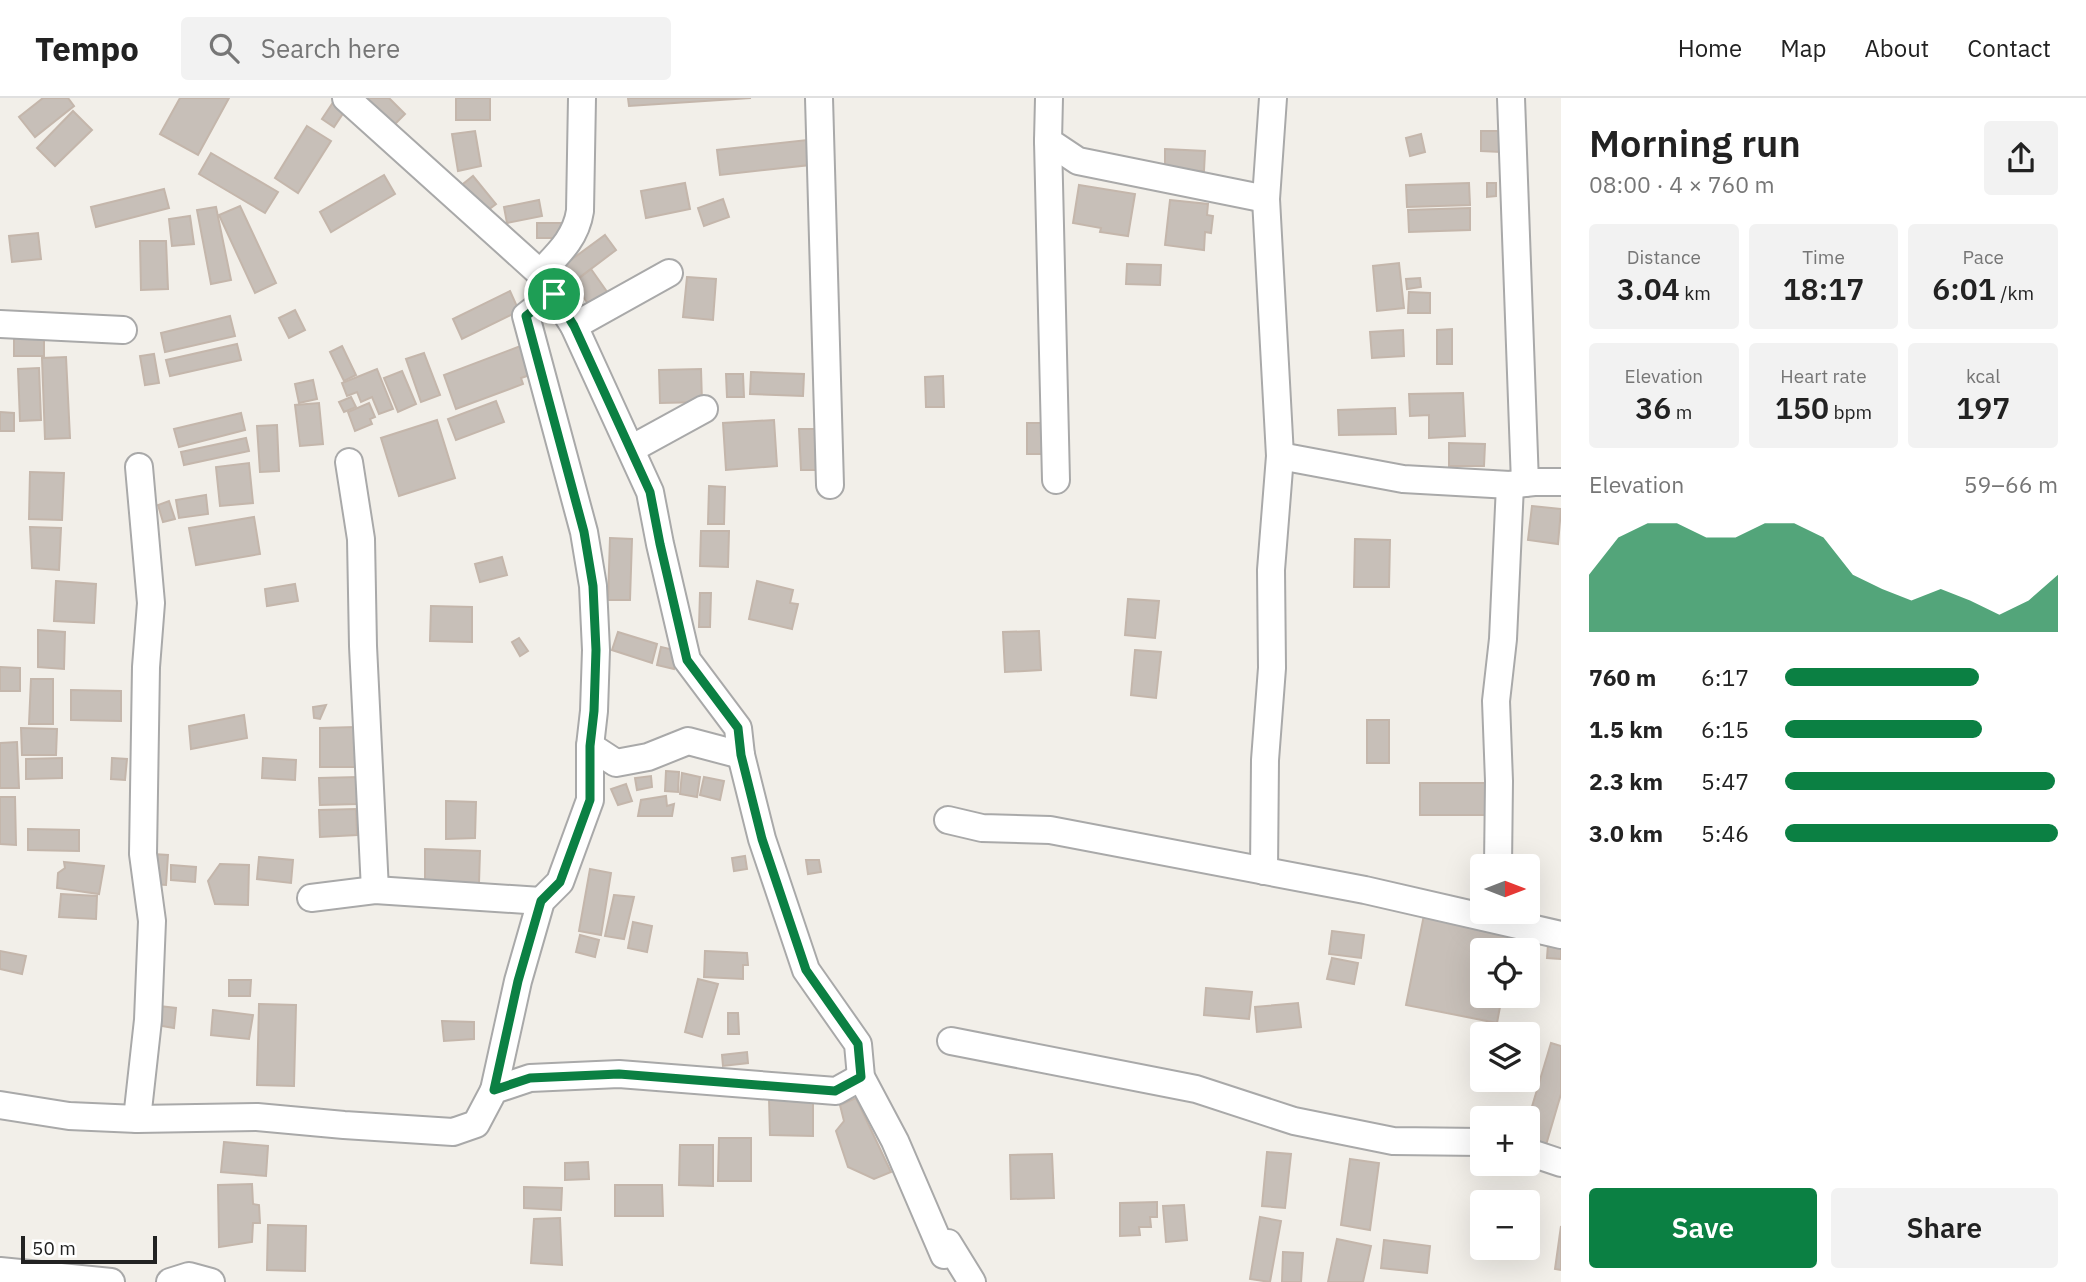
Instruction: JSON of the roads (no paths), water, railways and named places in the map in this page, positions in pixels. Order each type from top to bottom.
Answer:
[{"type":"street","points":[[346,98],[547,284],[574,326],[650,492],[687,660],[738,728],[741,755],[762,839],[806,970],[858,1044],[861,1077],[895,1141],[946,1249],[972,1282]]},
{"type":"street","points":[[0,1105],[69,1116],[137,1119],[257,1117],[453,1132],[476,1124],[494,1090],[518,981],[541,901],[560,882],[590,800],[590,746],[596,650],[593,586],[584,532],[526,316],[547,284],[578,226],[582,98]]},
{"type":"street","points":[[819,98],[830,485]]},
{"type":"street","points":[[1049,98],[1056,480]]},
{"type":"street","points":[[1264,871],[1265,760],[1272,668],[1271,570],[1280,456],[1266,199],[1273,98]]},
{"type":"street","points":[[1498,854],[1496,701],[1518,484],[1511,98]]},
{"type":"street","points":[[1048,141],[1078,161],[1266,199]]},
{"type":"street","points":[[574,326],[669,273]]},
{"type":"street","points":[[0,324],[123,331]]},
{"type":"street","points":[[631,449],[704,409]]},
{"type":"street","points":[[1280,456],[1403,479],[1518,484],[1561,482]]},
{"type":"street","points":[[349,462],[360,540],[375,890]]},
{"type":"street","points":[[137,1119],[148,1020],[152,921],[144,854],[145,681],[151,603],[139,467]]},
{"type":"street","points":[[590,746],[616,763],[648,757],[688,741],[741,755]]},
{"type":"street","points":[[948,820],[982,828],[1050,830],[1470,911]]},
{"type":"street","points":[[311,898],[375,890],[541,901]]},
{"type":"street","points":[[1524,924],[1561,935]]},
{"type":"street","points":[[951,1041],[1196,1089],[1294,1121],[1393,1141],[1470,1142]]},
{"type":"street","points":[[494,1090],[530,1078],[619,1074],[835,1091],[861,1077]]},
{"type":"street","points":[[1540,1156],[1561,1163]]},
{"type":"street","points":[[0,1271],[111,1282]]},
{"type":"street","points":[[170,1282],[189,1276],[211,1282]]}]
